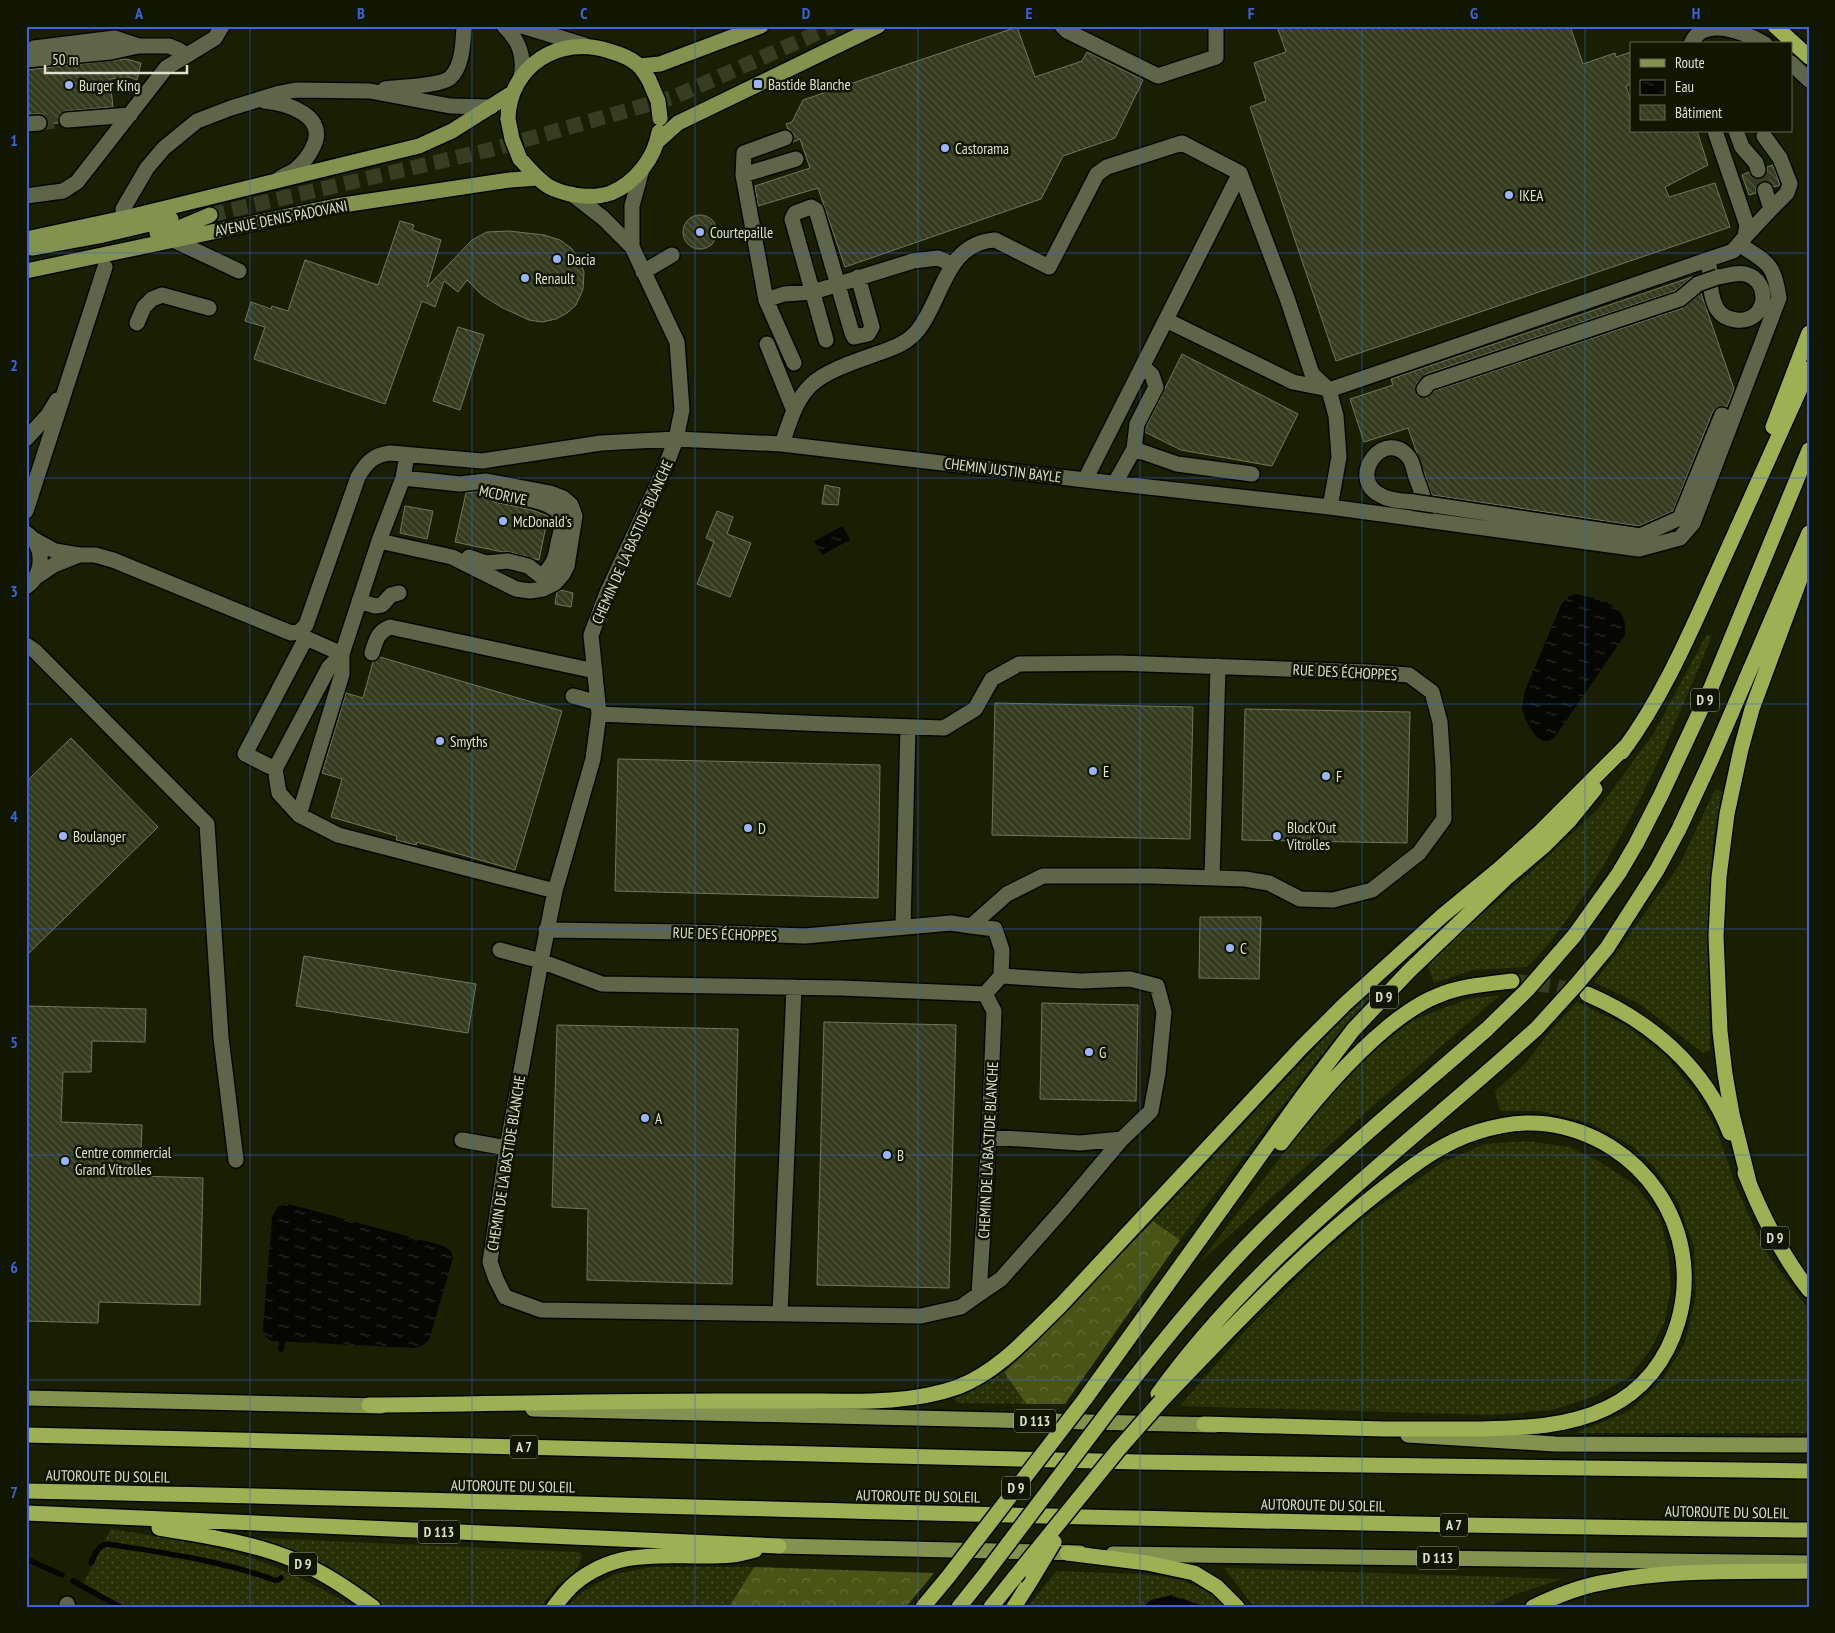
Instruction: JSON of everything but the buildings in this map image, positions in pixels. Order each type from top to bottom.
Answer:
[{"type":"highway","points":[[1775,26],[1809,58]]},
{"type":"highway","points":[[1716,575],[1809,333]]},
{"type":"highway","name":"D 9","points":[[925,1607],[1085,1399],[1305,1093],[1353,1030],[1409,971],[1569,821],[1628,744],[1663,688],[1809,369]]},
{"type":"highway","name":"D 9","points":[[959,1607],[1166,1337],[1246,1246],[1304,1190],[1487,1028],[1527,990],[1574,936],[1619,873],[1661,795],[1710,690],[1809,450]]},
{"type":"highway","name":"D 9","points":[[991,1607],[1157,1401],[1170,1377],[1235,1301],[1299,1237],[1537,1028],[1578,984],[1607,948],[1657,870],[1679,829],[1712,758],[1809,534]]},
{"type":"highway","name":"D 9","points":[[1749,1182],[1732,1114],[1720,1031],[1716,936],[1719,876],[1727,814],[1752,709],[1809,555]]},
{"type":"highway","points":[[369,1405],[712,1401],[858,1402],[903,1399],[939,1392],[958,1387],[982,1376],[1026,1340],[1061,1305],[1345,1004],[1428,928],[1527,844],[1628,744]]},
{"type":"highway","name":"D 9","points":[[1172,1279],[1315,1100],[1369,1043],[1408,1011],[1437,996],[1463,988],[1512,981]]},
{"type":"highway","name":"D 9","points":[[1587,994],[1611,1004],[1646,1026],[1670,1045],[1689,1065],[1712,1096],[1727,1124],[1765,1219],[1784,1254],[1809,1290]]},
{"type":"highway","points":[[1157,1401],[1276,1283],[1342,1222],[1433,1152],[1475,1132],[1496,1127],[1532,1123],[1548,1124],[1589,1136],[1626,1158],[1643,1172],[1658,1190],[1680,1239],[1685,1278],[1683,1305],[1674,1335],[1653,1373],[1638,1387],[1607,1408],[1574,1419],[1528,1428],[1430,1430],[1204,1424]]},
{"type":"highway","name":"A 7","points":[[26,1434],[1140,1462],[1809,1471]]},
{"type":"highway","name":"AUTOROUTE DU SOLEIL","points":[[26,1491],[1098,1518],[1809,1530]]},
{"type":"highway","name":"D 9","points":[[1014,1607],[1081,1495]]},
{"type":"highway","name":"D 113","points":[[26,1513],[778,1546]]},
{"type":"highway","name":"D 9","points":[[99,1517],[224,1539],[275,1553],[315,1570],[373,1607]]},
{"type":"highway","points":[[554,1607],[574,1585],[592,1572],[611,1563],[651,1556],[733,1555],[778,1546]]},
{"type":"highway","points":[[1067,1553],[1173,1567],[1194,1573],[1217,1587],[1237,1607]]},
{"type":"highway","points":[[1533,1607],[1552,1598],[1605,1582],[1656,1575],[1809,1571]]},
{"type":"main road","points":[[639,66],[660,64],[761,26]]},
{"type":"main road","points":[[658,141],[678,123],[878,26]]},
{"type":"main road","points":[[584,45],[628,57],[639,66],[649,80],[658,101],[660,118],[658,141],[653,153],[642,169],[627,183],[610,193],[593,197],[554,189],[538,178],[520,159],[512,139],[508,119],[508,106],[512,93],[521,78],[540,59],[562,48],[584,45]]},
{"type":"main road","points":[[26,239],[133,216],[419,146],[452,131],[512,93]]},
{"type":"main road","name":"AVENUE DENIS PADOVANI","points":[[26,271],[336,206],[510,180],[538,178]]},
{"type":"main road","points":[[26,249],[103,235],[179,218],[210,215],[179,228],[26,260]]},
{"type":"main road","name":"D 113","points":[[26,1398],[1204,1424],[1555,1444],[1809,1445]]},
{"type":"main road","name":"D 113","points":[[778,1546],[1067,1553],[1809,1563]]},
{"type":"street","points":[[26,196],[62,191],[77,182],[166,68],[215,38],[222,26]]},
{"type":"street","points":[[123,209],[147,168],[164,148],[197,121],[230,108],[296,90],[370,91],[436,84],[450,78],[459,63],[464,26]]},
{"type":"street","points":[[504,26],[520,46],[524,64],[521,78]]},
{"type":"street","points":[[522,26],[584,45]]},
{"type":"street","points":[[1062,26],[1067,31],[1158,76],[1216,57],[1216,26]]},
{"type":"street","points":[[1694,34],[1719,27],[1738,31],[1761,42]]},
{"type":"street","points":[[26,53],[34,48],[115,38],[139,46]]},
{"type":"street","points":[[26,60],[111,52],[139,46],[169,46],[186,55]]},
{"type":"street","points":[[1792,64],[1809,80]]},
{"type":"street","points":[[370,91],[450,106],[491,107]]},
{"type":"street","points":[[260,100],[282,102],[304,113],[312,122],[317,132],[315,143],[308,156],[296,168],[274,182]]},
{"type":"street","points":[[67,120],[130,115]]},
{"type":"street","points":[[1715,132],[1747,225],[1742,240]]},
{"type":"street","points":[[1736,132],[1742,147],[1756,163],[1758,170]]},
{"type":"street","points":[[1166,320],[1293,382],[1330,390],[1733,251],[1787,193],[1790,184],[1780,158],[1764,136]]},
{"type":"street","points":[[786,138],[744,153],[743,175],[766,300],[794,363]]},
{"type":"street","points":[[782,444],[794,411],[810,385],[838,368],[900,345],[917,331],[952,264],[970,248],[988,240],[995,240],[1049,267],[1097,174],[1107,167],[1182,143],[1240,173],[1287,298],[1312,374],[1330,390],[1336,416],[1339,457],[1330,507]]},
{"type":"street","points":[[743,175],[796,159]]},
{"type":"street","points":[[632,247],[632,206],[642,169]]},
{"type":"street","points":[[1085,480],[1240,173]]},
{"type":"street","points":[[1765,190],[1771,209]]},
{"type":"street","points":[[572,194],[603,218],[632,247]]},
{"type":"street","points":[[826,340],[792,219],[795,213],[810,207],[816,210],[854,337],[868,334],[872,327],[858,277]]},
{"type":"street","points":[[173,240],[239,270]]},
{"type":"street","name":"CHEMIN JUSTIN BAYLE","points":[[275,769],[245,754],[303,635],[358,477],[364,466],[372,458],[381,454],[407,454],[482,461],[601,443],[676,439],[782,444],[1115,484],[1330,507],[1639,549],[1680,538],[1693,523],[1720,442],[1779,298],[1776,277],[1768,264],[1742,240]]},
{"type":"street","name":"CHEMIN DE LA BASTIDE BLANCHE","points":[[632,247],[677,342],[682,410],[676,439],[665,468],[607,593],[591,635],[599,709],[593,759],[555,891],[546,930],[507,1148],[490,1262],[505,1296],[541,1310],[922,1316],[961,1307],[979,1294],[989,1137],[994,1011],[985,994]]},
{"type":"street","points":[[643,272],[672,255]]},
{"type":"street","points":[[766,300],[784,294],[813,292],[912,260],[938,258],[952,264]]},
{"type":"street","points":[[1424,389],[1429,383],[1680,299],[1698,284],[1718,277],[1743,273],[1753,277],[1761,286],[1763,298],[1761,308],[1755,316],[1745,321],[1731,320],[1722,315],[1711,292],[1709,260]]},
{"type":"street","points":[[26,512],[105,267]]},
{"type":"street","points":[[137,323],[144,307],[152,299],[162,294],[209,308]]},
{"type":"street","points":[[767,344],[794,411]]},
{"type":"street","points":[[1115,484],[1134,449],[1138,424],[1156,387],[1152,375],[1143,366]]},
{"type":"street","points":[[26,439],[48,415],[71,374]]},
{"type":"street","points":[[1418,519],[1423,513],[1425,505],[1411,461],[1404,452],[1395,448],[1384,450],[1374,455],[1368,465],[1367,476],[1370,487],[1378,495],[1390,499],[1413,502],[1434,505],[1640,536],[1680,518],[1722,415]]},
{"type":"street","points":[[1134,449],[1177,464],[1252,474]]},
{"type":"street","points":[[298,815],[342,674],[342,654],[379,540],[403,478],[407,454]]},
{"type":"street","points":[[426,456],[430,475],[438,482]]},
{"type":"street","points":[[501,458],[508,479],[518,487]]},
{"type":"street","points":[[379,540],[452,557],[516,589],[530,591],[543,589],[555,583],[564,574],[575,527],[575,516],[571,505],[562,498],[550,493],[486,481],[460,484],[403,478]]},
{"type":"street","name":"MCDRIVE","points":[[452,557],[476,558],[486,563],[498,561],[515,562],[528,566],[541,576],[554,563],[562,519],[558,511],[550,505],[460,484]]},
{"type":"street","points":[[1475,526],[1484,524],[1490,518]]},
{"type":"street","points":[[30,537],[55,550],[79,555],[95,555],[113,560],[291,634],[303,635],[342,654]]},
{"type":"street","points":[[29,585],[40,568],[41,557],[30,537]]},
{"type":"street","points":[[29,585],[54,565],[79,555]]},
{"type":"street","points":[[359,601],[375,606],[382,605],[391,595],[399,593]]},
{"type":"street","points":[[372,653],[377,636],[382,630],[390,627],[595,671]]},
{"type":"street","points":[[26,635],[31,648],[207,824],[221,1038],[236,1160]]},
{"type":"street","points":[[342,654],[329,667],[275,769],[279,792],[298,815],[338,835],[555,891]]},
{"type":"street","name":"RUE DES ÉCHOPPES","points":[[546,930],[805,936],[951,923],[971,926],[1007,894],[1043,876],[1152,876],[1245,879],[1269,883],[1300,899],[1333,900],[1372,890],[1419,853],[1444,819],[1440,722],[1432,692],[1408,676],[1368,672],[1218,666],[1118,663],[1018,664],[992,679],[974,709],[944,728],[599,709],[573,696]]},
{"type":"street","points":[[1212,878],[1218,666]]},
{"type":"street","points":[[902,927],[908,727]]},
{"type":"street","points":[[500,950],[540,961],[602,984],[985,994],[1001,976],[1002,950],[995,929],[971,926]]},
{"type":"street","points":[[979,1294],[1001,1279],[1064,1209],[1122,1139],[1151,1111],[1158,1073],[1164,1012],[1157,986],[1130,979],[1081,981],[1001,976]]},
{"type":"street","points":[[780,1314],[794,988]]},
{"type":"street","points":[[989,1137],[1080,1143],[1122,1139]]},
{"type":"street","points":[[462,1140],[507,1148]]},
{"type":"green space","points":[[1707,634],[1712,636],[1667,743],[1633,812],[1595,879],[1552,940],[1527,967],[1473,970],[1434,983],[1427,962],[1542,862],[1599,808],[1654,733]]},
{"type":"green space","points":[[1715,789],[1723,792],[1713,840],[1708,953],[1710,1051],[1703,1053],[1640,1004],[1594,982],[1680,864]]},
{"type":"green space","points":[[1500,995],[1374,1105],[1199,1263],[1317,1110],[1368,1055],[1413,1020],[1468,999]]},
{"type":"green space","points":[[1364,996],[1369,999],[1322,1054],[1180,1240],[1153,1221]]},
{"type":"green space","points":[[1577,1002],[1625,1025],[1666,1056],[1697,1095],[1717,1130],[1735,1184],[1763,1248],[1809,1310],[1809,1433],[1575,1433],[1628,1412],[1663,1379],[1685,1343],[1696,1295],[1694,1247],[1678,1202],[1654,1167],[1632,1146],[1590,1123],[1541,1111],[1500,1111],[1495,1091],[1526,1063],[1551,1030]]},
{"type":"green space","points":[[1527,1141],[1569,1147],[1602,1163],[1636,1186],[1660,1218],[1668,1252],[1671,1287],[1665,1321],[1651,1349],[1629,1377],[1595,1396],[1552,1410],[1493,1415],[1180,1406],[1242,1334],[1322,1253],[1371,1212],[1443,1162],[1485,1144]]},
{"type":"green space","points":[[1153,1221],[1180,1240],[1065,1404],[1026,1404],[1004,1372],[1028,1350]]},
{"type":"green space","points":[[1004,1372],[1026,1404],[958,1403],[954,1400],[962,1395]]},
{"type":"green space","points":[[111,1529],[185,1541],[239,1554],[294,1575],[354,1607],[114,1607],[81,1588]]},
{"type":"green space","points":[[258,1538],[579,1552],[582,1556],[576,1570],[556,1587],[541,1607],[383,1607],[359,1589],[257,1542]]},
{"type":"green space","points":[[651,1567],[754,1567],[729,1607],[568,1607],[582,1592],[615,1574]]},
{"type":"green space","points":[[754,1567],[934,1573],[906,1607],[729,1607]]},
{"type":"green space","points":[[1225,1569],[1562,1579],[1516,1594],[1489,1607],[1254,1607]]},
{"type":"green space","points":[[1056,1571],[1143,1574],[1182,1580],[1206,1591],[1226,1607],[1028,1607]]},
{"type":"water","points":[[843,526],[850,540],[822,555],[814,541]]},
{"type":"water","points":[[1576,594],[1604,601],[1618,610],[1623,616],[1625,635],[1555,737],[1549,741],[1544,741],[1535,735],[1525,719],[1522,709],[1524,693],[1561,605],[1569,596]]},
{"type":"water","points":[[285,1203],[444,1246],[451,1251],[453,1258],[429,1340],[415,1348],[271,1341],[264,1335],[263,1327],[272,1217],[277,1208]]},
{"type":"water","points":[[1172,1595],[1203,1607],[1143,1607],[1151,1600]]},
{"type":"waterway","points":[[281,1349],[282,1342]]},
{"type":"waterway","points":[[91,1563],[99,1549],[107,1544],[212,1562],[274,1580],[281,1578]]},
{"type":"waterway","points":[[26,1559],[62,1575]]},
{"type":"waterway","points":[[73,1581],[120,1607]]},
{"type":"tunnel","points":[[210,215],[493,149],[674,97],[833,26]]},
{"type":"tunnel","points":[[39,123],[67,120]]},
{"type":"tunnel","points":[[1758,170],[1765,190]]},
{"type":"tunnel","points":[[1512,981],[1553,986],[1583,993]]},
{"type":"place","name":"Bastide Blanche","points":[[758,84]]},
{"type":"place","name":"Burger King","points":[[69,85]]},
{"type":"place","name":"Castorama","points":[[945,148]]},
{"type":"place","name":"IKEA","points":[[1509,195]]},
{"type":"place","name":"Courtepaille","points":[[700,232]]},
{"type":"place","name":"Dacia","points":[[557,259]]},
{"type":"place","name":"Renault","points":[[525,278]]},
{"type":"place","name":"McDonald's","points":[[503,521]]},
{"type":"place","name":"Smyths","points":[[440,741]]},
{"type":"place","name":"E","points":[[1093,771]]},
{"type":"place","name":"F","points":[[1326,776]]},
{"type":"place","name":"D","points":[[748,828]]},
{"type":"place","name":"Boulanger","points":[[63,836]]},
{"type":"place","name":"Block'Out Vitrolles","points":[[1277,836]]},
{"type":"place","name":"C","points":[[1230,948]]},
{"type":"place","name":"G","points":[[1089,1052]]},
{"type":"place","name":"A","points":[[645,1118]]},
{"type":"place","name":"B","points":[[887,1155]]},
{"type":"place","name":"Centre commercial Grand Vitrolles","points":[[65,1161]]}]
